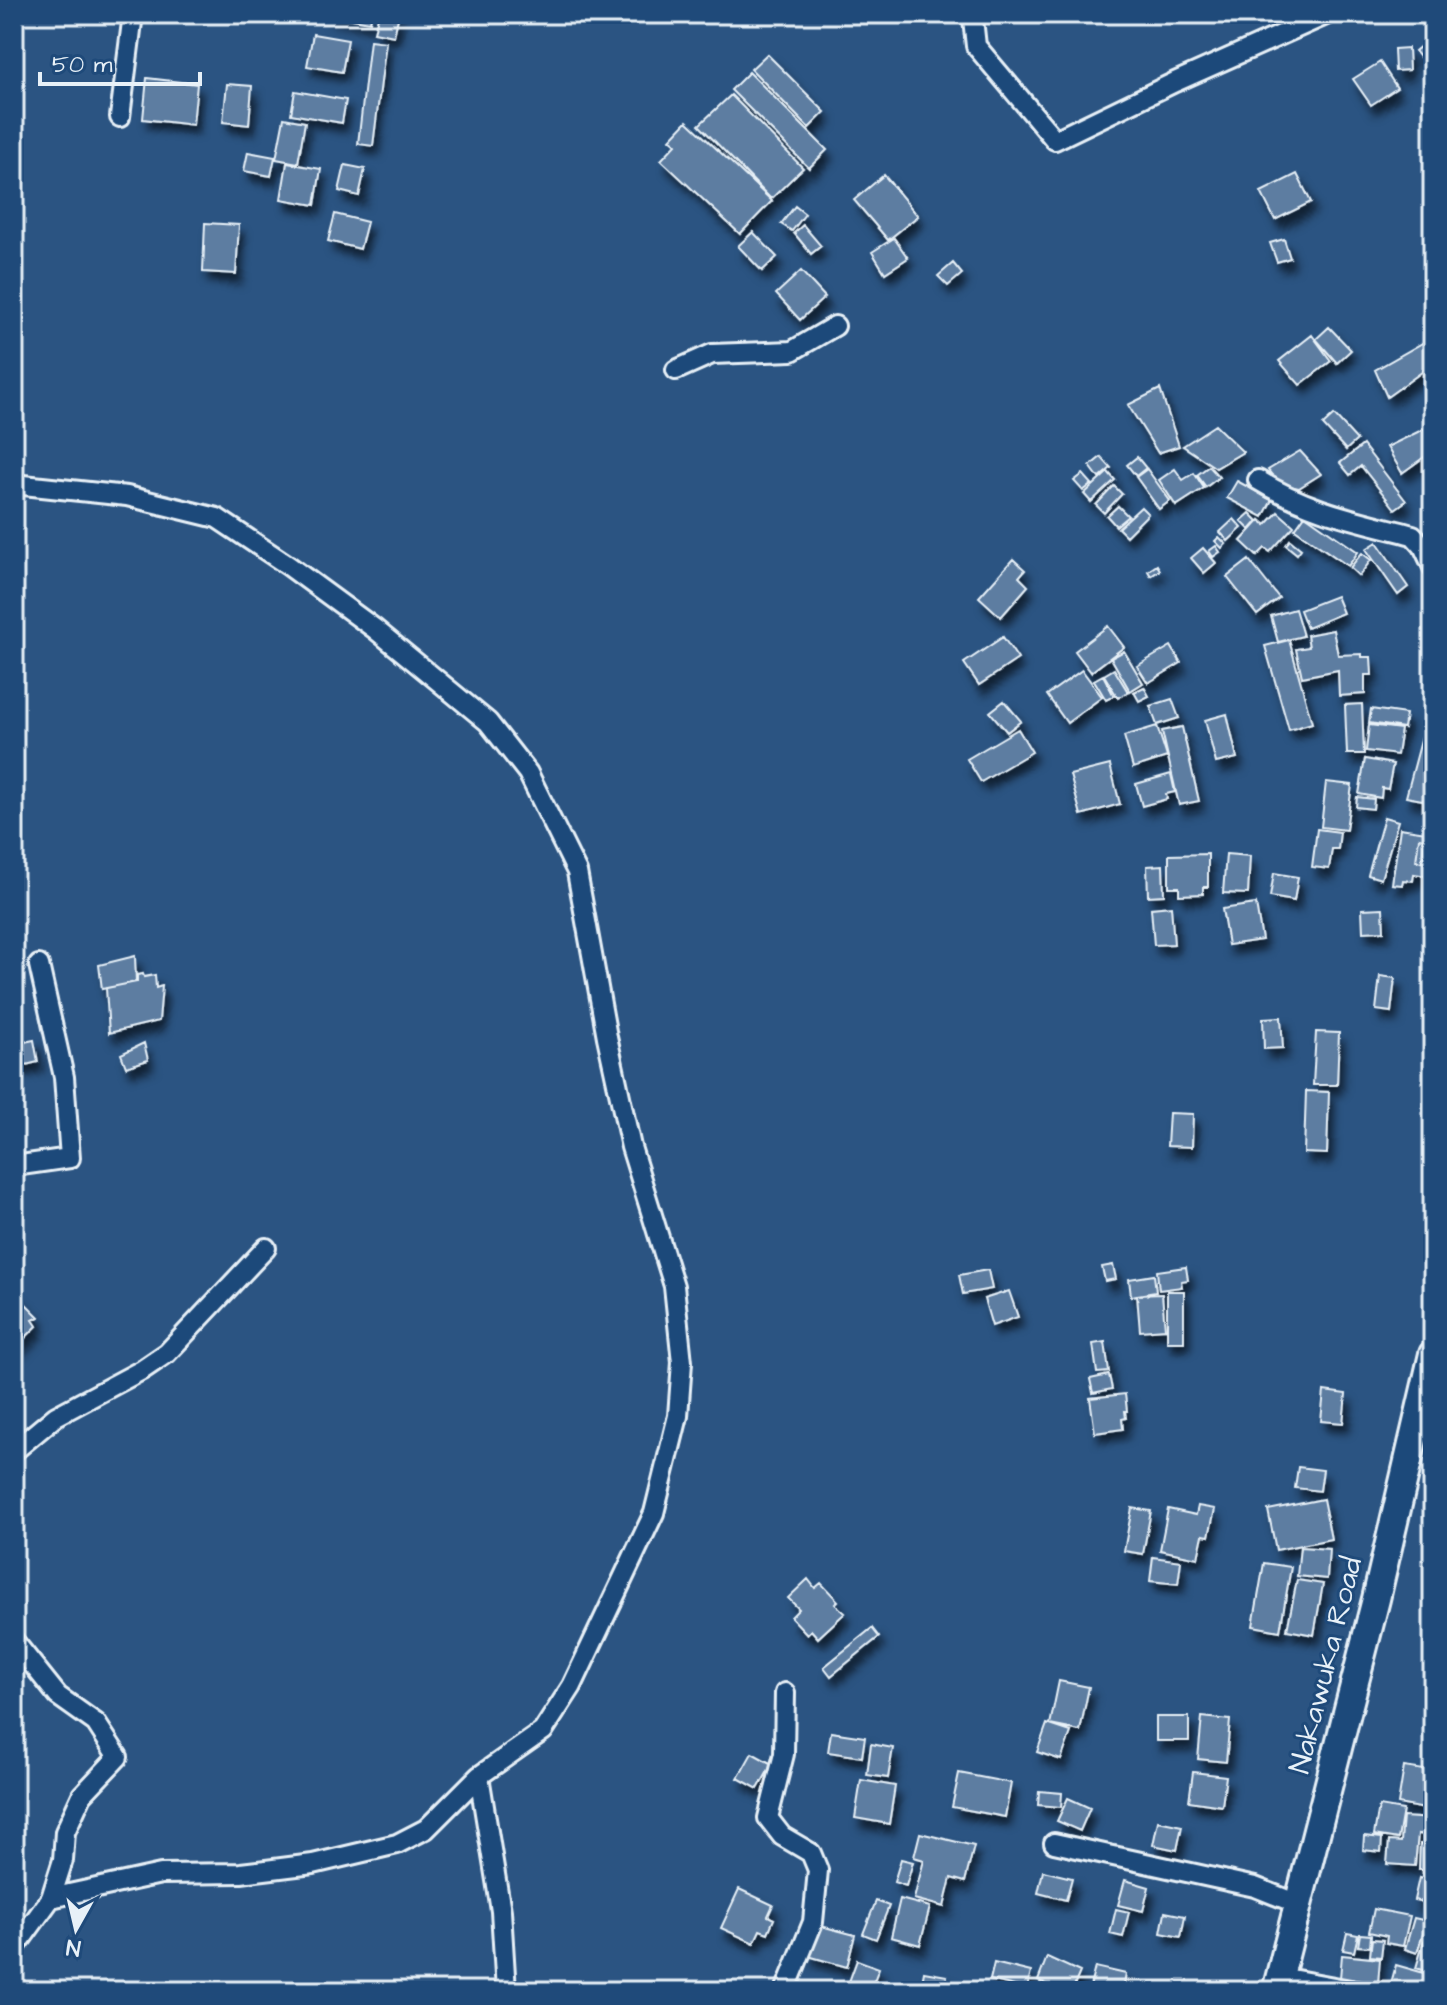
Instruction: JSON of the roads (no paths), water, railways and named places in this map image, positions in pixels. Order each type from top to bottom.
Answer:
[{"type":"main road","name":"Nakawuka Road","points":[[1278,1984],[1431,1369]]},
{"type":"street","points":[[120,117],[133,14]]},
{"type":"street","points":[[973,19],[976,46],[1055,140],[1328,14]]},
{"type":"street","points":[[676,370],[712,354],[792,351],[835,326]]},
{"type":"street","points":[[1258,480],[1290,499],[1328,514],[1413,535],[1423,546],[1433,567]]},
{"type":"street","points":[[14,484],[127,496],[217,518],[375,629],[488,722],[528,773],[577,872],[631,1147],[674,1286],[682,1362],[678,1416],[654,1513],[572,1686],[543,1731],[479,1776],[426,1829],[397,1844],[313,1864],[241,1873],[161,1874],[51,1898]]},
{"type":"street","points":[[14,1167],[70,1158],[64,1077],[39,965]]},
{"type":"street","points":[[14,1451],[56,1416],[142,1370],[167,1353],[266,1248]]},
{"type":"street","points":[[14,1641],[58,1696],[96,1723],[118,1757],[82,1795],[65,1832],[63,1860],[51,1898],[14,1949]]},
{"type":"street","points":[[785,1693],[784,1754],[768,1818],[782,1836],[811,1853],[818,1870],[813,1922],[785,1991]]},
{"type":"street","points":[[479,1776],[501,1911],[506,1991]]},
{"type":"street","points":[[1054,1843],[1241,1883],[1298,1904]]},
{"type":"street","points":[[1278,1984],[1356,1991]]}]
